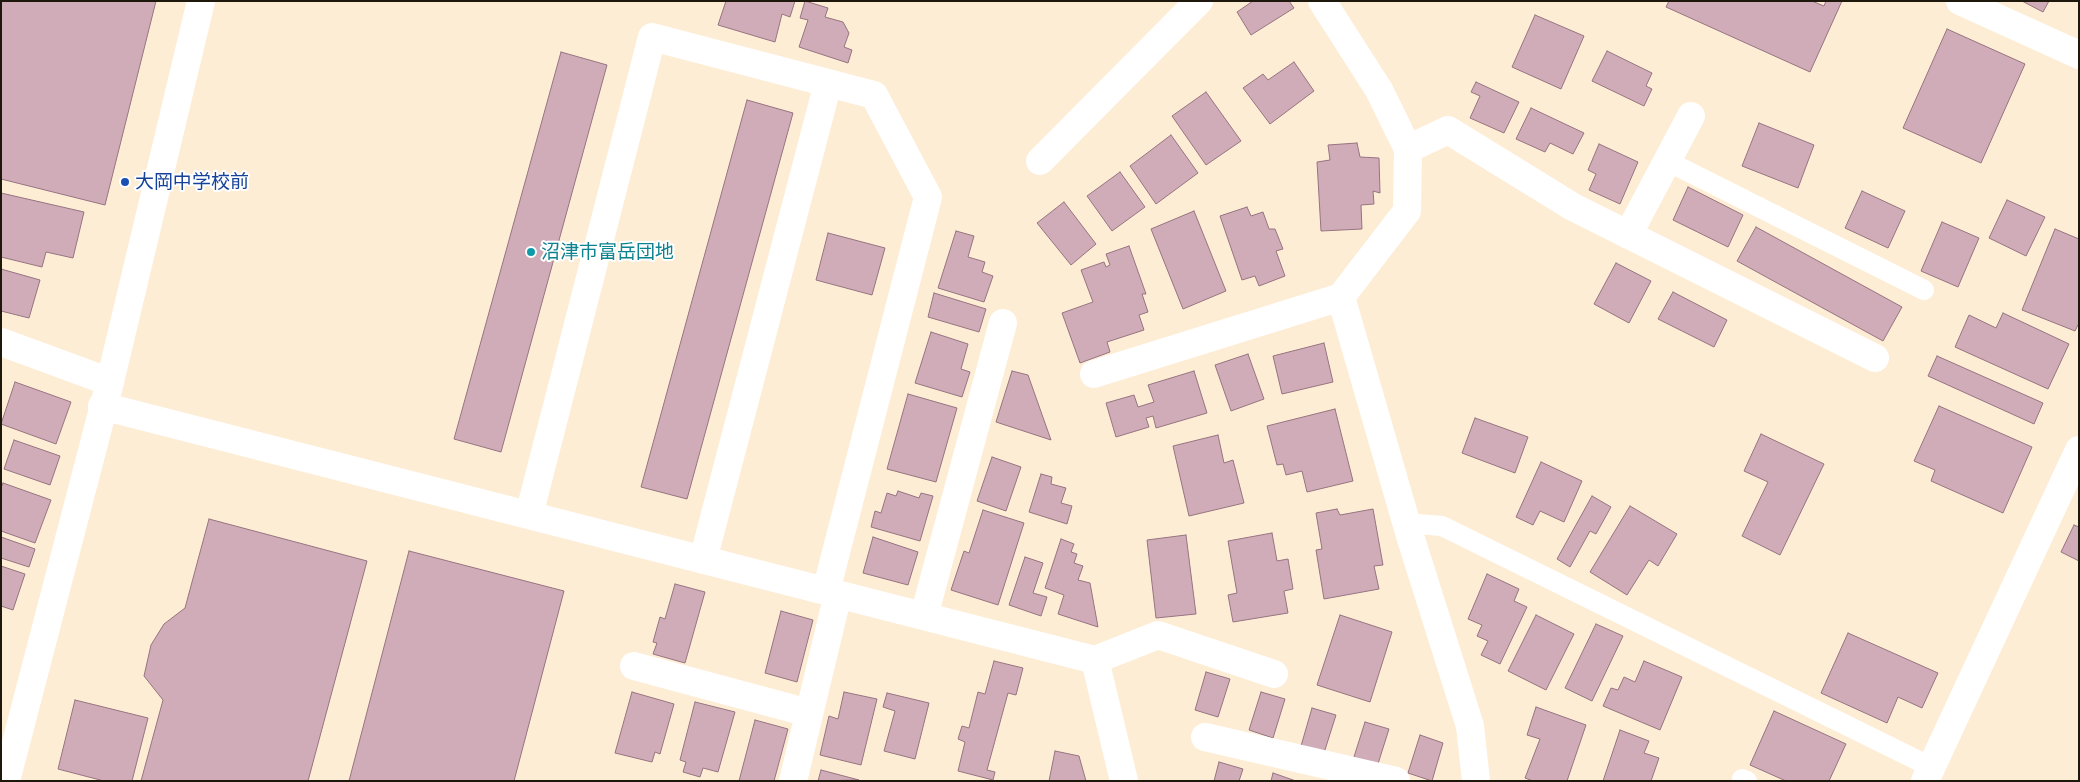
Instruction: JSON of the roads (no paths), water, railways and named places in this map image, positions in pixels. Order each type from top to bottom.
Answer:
[{"type":"street","points":[[6,781],[106,394],[201,1]]},
{"type":"street","points":[[1040,161],[1199,1]]},
{"type":"street","points":[[1094,374],[1341,298],[1407,211],[1408,149],[1380,90],[1322,1]]},
{"type":"street","points":[[1960,1],[2079,55]]},
{"type":"street","points":[[529,515],[652,37],[874,95],[928,197],[832,593],[809,713],[793,781]]},
{"type":"street","points":[[703,560],[828,83]]},
{"type":"street","points":[[1628,235],[1691,116]]},
{"type":"street","points":[[1408,149],[1448,130],[1573,208],[1875,358]]},
{"type":"street","points":[[1341,298],[1406,523],[1470,726],[1476,781]]},
{"type":"street","points":[[924,616],[1003,323]]},
{"type":"street","points":[[1,342],[106,394],[529,515],[1095,660],[1158,635],[1274,674]]},
{"type":"street","points":[[1928,774],[2079,450]]},
{"type":"street","points":[[1095,660],[1124,781]]},
{"type":"street","points":[[634,666],[809,713]]},
{"type":"street","points":[[1204,737],[1396,781]]},
{"type":"lane","points":[[1667,162],[1924,290]]},
{"type":"lane","points":[[1406,523],[1442,526],[1928,774]]},
{"type":"place","name":"大岡中学校前","points":[[125,182]]},
{"type":"place","name":"沼津市富岳団地","points":[[531,252]]}]
